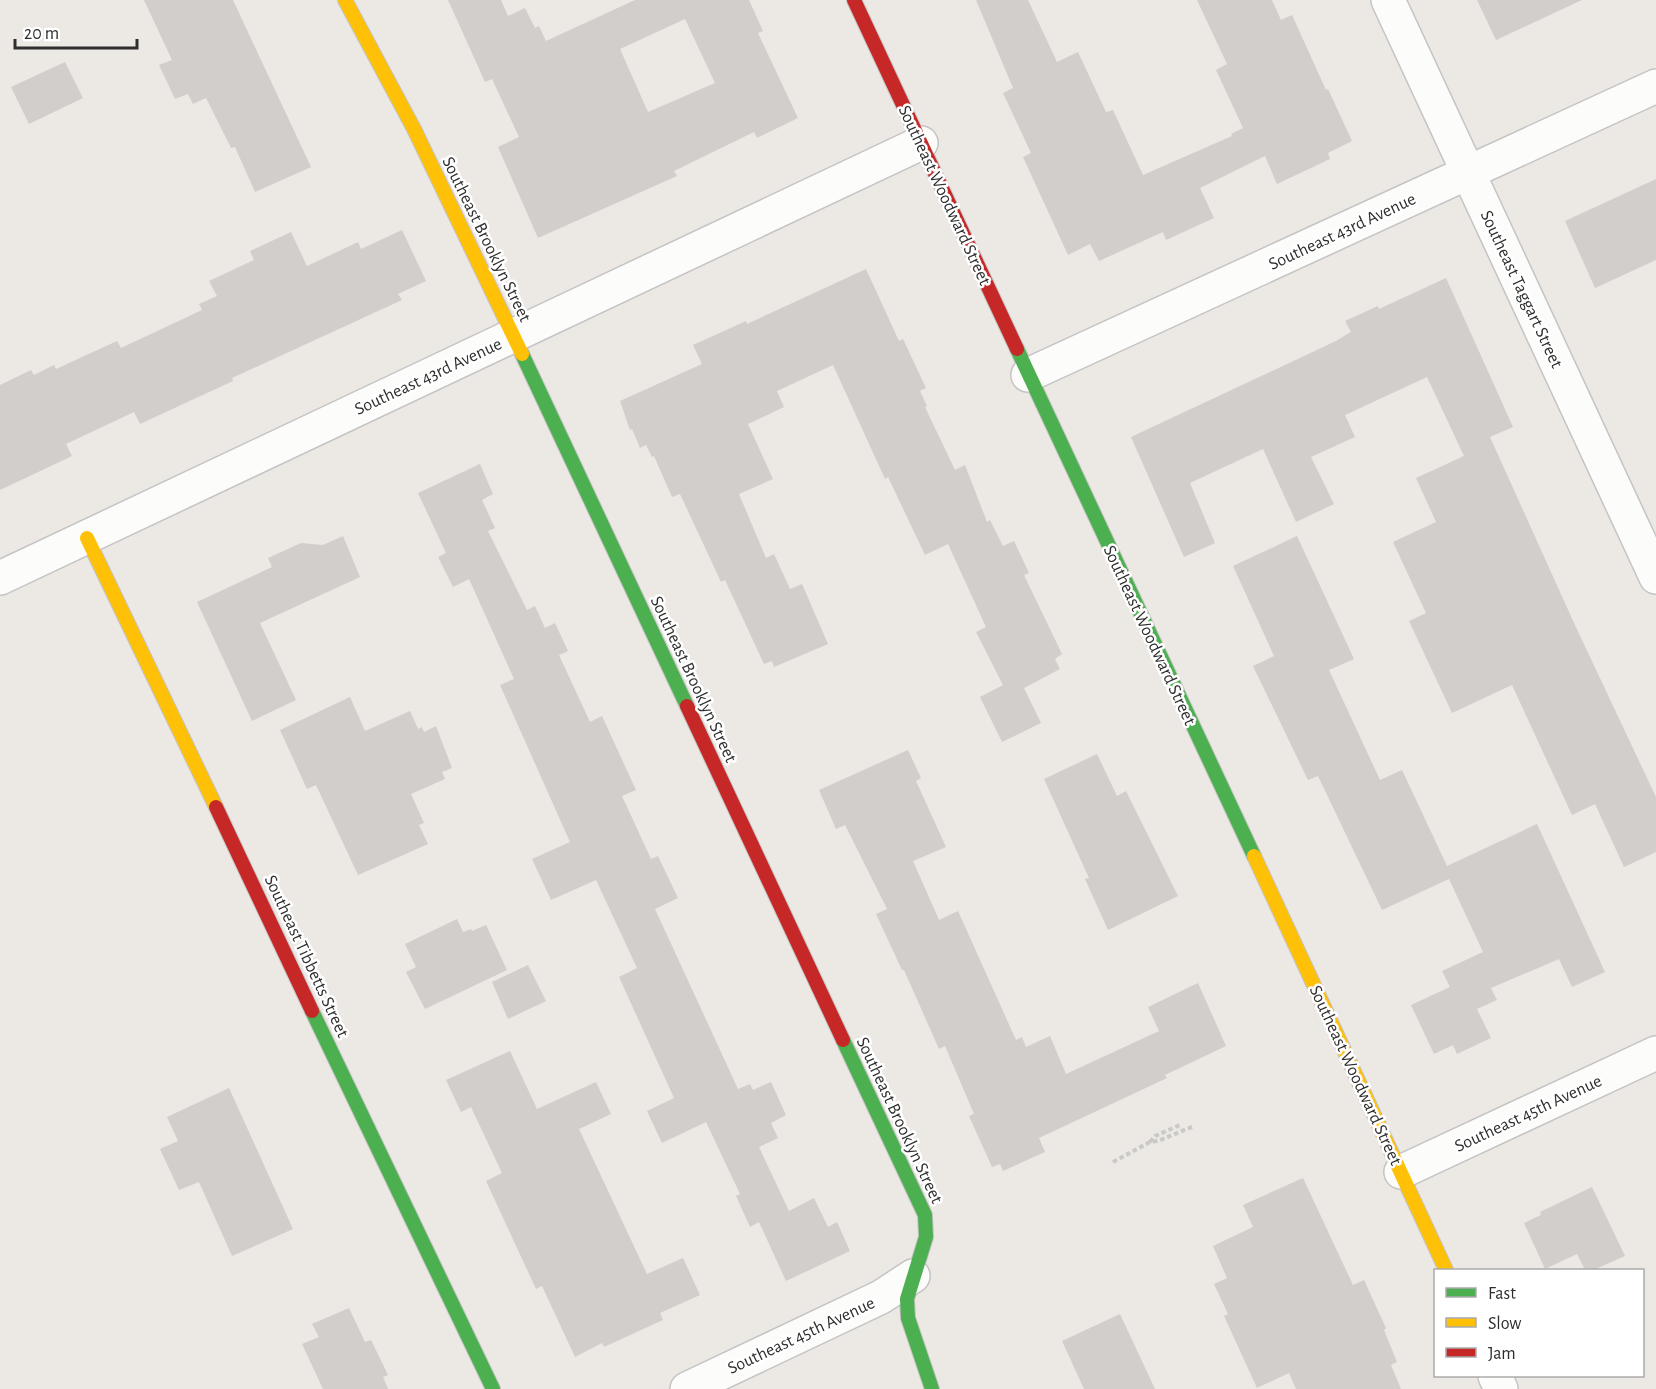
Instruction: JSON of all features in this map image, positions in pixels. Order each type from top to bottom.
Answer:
[{"type":"street","name":"Southeast Brooklyn Street","points":[[345,0],[414,129],[514,336],[925,1215],[926,1237],[907,1299],[908,1318],[932,1389]]},
{"type":"street","name":"Southeast Woodward Street","points":[[854,0],[1446,1269]]},
{"type":"street","name":"Southeast Taggart Street","points":[[1388,0],[1656,577]]},
{"type":"street","name":"Southeast 43rd Avenue","points":[[1028,375],[1656,86]]},
{"type":"street","name":"Southeast 43rd Avenue","points":[[0,578],[921,143]]},
{"type":"street","name":"Southeast Tibbetts Street","points":[[87,538],[493,1389]]},
{"type":"street","name":"Southeast 45th Avenue","points":[[1401,1172],[1656,1053]]},
{"type":"street","name":"Southeast 45th Avenue","points":[[687,1389],[880,1297],[913,1276]]},
{"type":"path","points":[[1150,1142],[1155,1136],[1182,1124]]},
{"type":"path","points":[[1113,1162],[1150,1142],[1194,1126]]},
{"type":"building","points":[[144,0],[233,0],[311,167],[255,192],[235,147],[231,148],[206,98],[193,104],[188,94],[175,99],[159,65],[172,60]]},
{"type":"building","points":[[448,0],[501,0],[508,16],[525,8],[535,28],[539,26],[546,41],[635,0],[749,0],[763,31],[758,33],[798,118],[757,138],[754,132],[674,171],[677,176],[538,238],[498,147],[519,137],[492,79],[485,82]],"holes":[[[685,19],[715,83],[648,112],[620,49]]]},
{"type":"building","points":[[976,0],[1028,0],[1057,62],[1078,52],[1106,112],[1113,110],[1143,175],[1232,136],[1231,134],[1243,128],[1216,70],[1227,64],[1197,0],[1272,0],[1281,20],[1292,15],[1352,141],[1328,153],[1330,159],[1277,184],[1265,156],[1200,188],[1214,218],[1166,240],[1163,232],[1099,261],[1090,244],[1068,255],[1023,157],[1031,153],[1003,93],[1013,88]]},
{"type":"building","points":[[1477,0],[1582,0],[1496,40]]},
{"type":"building","points":[[65,62],[83,98],[29,124],[11,87]]},
{"type":"building","points":[[1656,179],[1656,260],[1595,288],[1565,221]]},
{"type":"building","points":[[402,230],[426,281],[398,294],[402,300],[232,378],[233,381],[140,424],[134,412],[66,444],[72,456],[0,490],[0,385],[31,370],[34,375],[54,365],[56,369],[117,341],[121,348],[202,310],[199,304],[217,296],[209,281],[254,260],[250,251],[291,232],[307,266],[358,242],[361,249]]},
{"type":"building","points":[[866,269],[899,341],[903,339],[926,388],[920,391],[927,406],[925,407],[955,470],[965,465],[987,522],[990,520],[1003,546],[1014,541],[1029,573],[1024,575],[1062,654],[1055,659],[1060,669],[1024,688],[1041,723],[1002,742],[980,697],[1003,685],[976,632],[986,627],[948,544],[925,555],[888,477],[885,479],[833,365],[777,391],[784,407],[748,424],[773,479],[739,494],[766,558],[774,554],[790,589],[802,584],[828,644],[774,667],[772,661],[764,664],[725,580],[721,582],[680,494],[672,497],[654,456],[652,457],[646,445],[640,448],[632,429],[630,430],[620,401],[702,364],[693,345],[746,321],[747,324]]},
{"type":"building","points":[[1446,278],[1513,427],[1490,437],[1656,797],[1656,852],[1624,867],[1595,804],[1572,815],[1512,685],[1452,713],[1409,621],[1426,613],[1393,542],[1436,522],[1416,478],[1464,456],[1427,377],[1345,415],[1355,437],[1311,457],[1334,504],[1296,522],[1263,449],[1190,483],[1215,543],[1184,557],[1131,437],[1336,341],[1351,332],[1345,321],[1378,306],[1379,309]]},
{"type":"building","points":[[480,464],[493,494],[482,500],[495,528],[488,531],[527,610],[535,606],[545,628],[555,623],[568,651],[559,655],[590,722],[602,716],[636,790],[622,796],[651,859],[658,856],[678,898],[655,909],[738,1089],[750,1084],[753,1090],[771,1082],[786,1115],[771,1123],[778,1138],[759,1147],[789,1211],[814,1198],[828,1227],[837,1222],[850,1251],[786,1281],[759,1222],[750,1227],[736,1196],[740,1194],[706,1122],[662,1143],[647,1111],[674,1098],[619,977],[637,968],[596,880],[551,900],[532,859],[570,842],[500,685],[514,679],[469,579],[453,587],[438,557],[446,553],[418,493]]},
{"type":"building","points":[[343,536],[360,577],[260,623],[296,700],[252,721],[197,602],[272,567],[268,558],[301,543],[323,545]]},
{"type":"building","points":[[1297,536],[1354,659],[1329,670],[1380,780],[1402,770],[1447,866],[1537,824],[1605,972],[1572,987],[1559,959],[1491,988],[1497,1000],[1477,1009],[1491,1038],[1457,1054],[1453,1045],[1434,1054],[1411,1005],[1450,987],[1442,971],[1483,952],[1449,879],[1382,910],[1318,776],[1308,780],[1253,666],[1274,656],[1233,566]]},
{"type":"building","points":[[350,697],[365,731],[410,711],[418,729],[422,727],[424,732],[436,726],[452,768],[442,772],[445,779],[411,794],[424,823],[419,825],[428,844],[358,875],[316,785],[307,789],[280,730]]},
{"type":"building","points":[[908,750],[921,778],[916,781],[946,847],[913,861],[939,920],[958,911],[1016,1040],[1022,1037],[1026,1047],[1050,1036],[1066,1074],[1159,1031],[1148,1007],[1198,983],[1226,1046],[1165,1075],[1167,1078],[1039,1138],[1045,1152],[1003,1171],[1000,1164],[992,1167],[969,1116],[974,1114],[945,1046],[939,1049],[876,914],[887,909],[845,825],[836,829],[819,790]]},
{"type":"building","points":[[1097,754],[1117,796],[1126,791],[1178,896],[1108,930],[1085,879],[1089,878],[1044,779]]},
{"type":"building","points":[[457,919],[463,932],[486,925],[507,970],[425,1009],[406,972],[416,967],[405,944]]},
{"type":"building","points":[[528,965],[546,1001],[508,1019],[492,982]]},
{"type":"building","points":[[510,1051],[537,1109],[596,1082],[611,1114],[579,1129],[647,1274],[683,1258],[700,1295],[660,1313],[663,1320],[604,1347],[602,1343],[575,1357],[542,1286],[536,1289],[486,1181],[502,1173],[471,1107],[461,1112],[446,1080]]},
{"type":"building","points":[[229,1088],[293,1229],[232,1256],[199,1182],[179,1190],[160,1149],[178,1141],[167,1117]]},
{"type":"building","points":[[1303,1178],[1353,1285],[1364,1280],[1386,1328],[1384,1330],[1397,1362],[1391,1365],[1401,1389],[1296,1389],[1289,1373],[1257,1388],[1224,1316],[1228,1314],[1214,1284],[1227,1278],[1213,1246],[1253,1227],[1243,1205]]},
{"type":"building","points":[[1592,1187],[1625,1256],[1595,1269],[1584,1269],[1577,1254],[1545,1269],[1524,1223],[1541,1215],[1540,1212]]},
{"type":"building","points":[[349,1308],[365,1342],[371,1340],[388,1375],[383,1377],[388,1389],[323,1389],[302,1344],[319,1337],[312,1324]]},
{"type":"building","points":[[1120,1314],[1155,1389],[1084,1389],[1062,1341]]},
{"type":"traffic: fast","points":[[1017,349],[1254,856]]},
{"type":"traffic: fast","points":[[522,354],[687,706]]},
{"type":"traffic: fast","points":[[312,1011],[493,1389]]},
{"type":"traffic: fast","points":[[843,1040],[925,1215],[926,1237],[907,1299],[908,1318],[932,1389]]},
{"type":"traffic: slow","points":[[345,0],[414,129],[522,354]]},
{"type":"traffic: slow","points":[[87,538],[216,807]]},
{"type":"traffic: slow","points":[[1254,856],[1446,1269]]},
{"type":"traffic: jam","points":[[854,0],[1017,349]]},
{"type":"traffic: jam","points":[[687,706],[843,1040]]},
{"type":"traffic: jam","points":[[216,807],[312,1011]]}]
